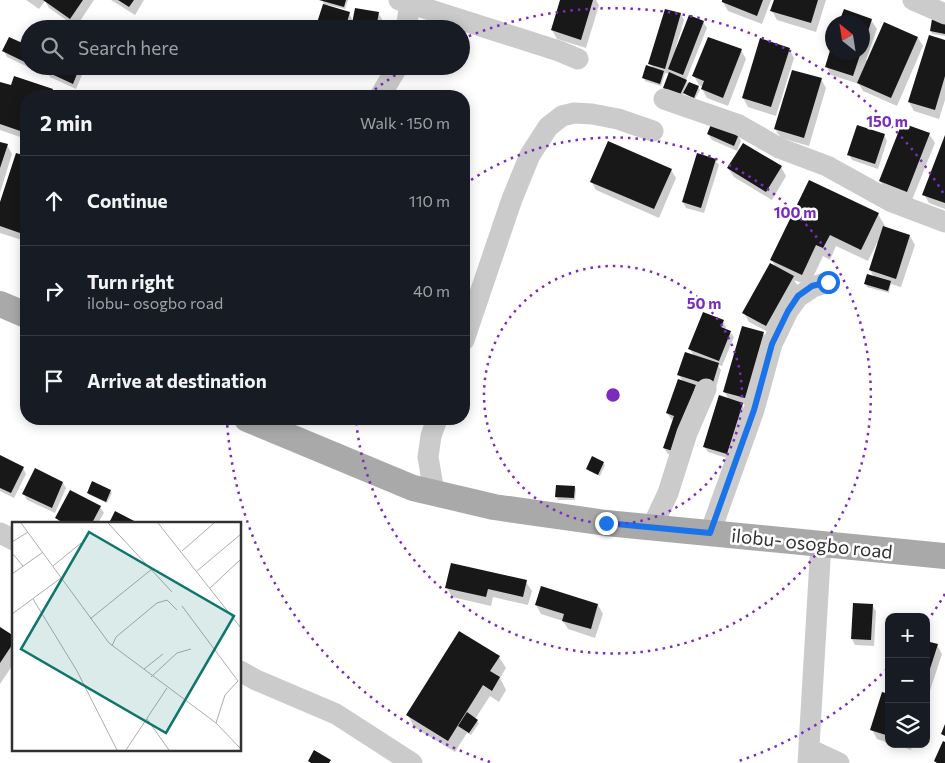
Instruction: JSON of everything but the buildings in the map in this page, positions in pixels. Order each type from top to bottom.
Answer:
[{"type":"main road","points":[[0,304],[20,312]]},
{"type":"main road","name":"ilobu- osogbo road","points":[[262,425],[413,488],[494,507],[652,528],[945,556]]},
{"type":"street","points":[[913,0],[945,14]]},
{"type":"street","points":[[405,20],[404,2],[461,20]]},
{"type":"street","points":[[470,23],[559,51],[578,59]]},
{"type":"street","points":[[384,90],[393,75]]},
{"type":"street","points":[[664,99],[739,125],[779,148],[827,166],[892,202],[945,222]]},
{"type":"street","points":[[470,322],[509,208],[530,154],[548,127],[562,116],[574,113],[592,114],[652,131]]},
{"type":"street","points":[[710,533],[754,410],[772,344],[788,311],[798,296],[812,286],[828,282]]},
{"type":"street","points":[[652,528],[668,493],[687,433],[706,389]]},
{"type":"street","points":[[434,492],[428,457],[435,425]]},
{"type":"street","points":[[0,533],[12,539]]},
{"type":"street","points":[[821,543],[809,756],[840,763]]},
{"type":"street","points":[[241,672],[256,680],[336,714],[412,763]]},
{"type":"route","points":[[606,523],[710,533],[754,410],[772,344],[788,311],[798,296],[812,286],[828,282]]}]
